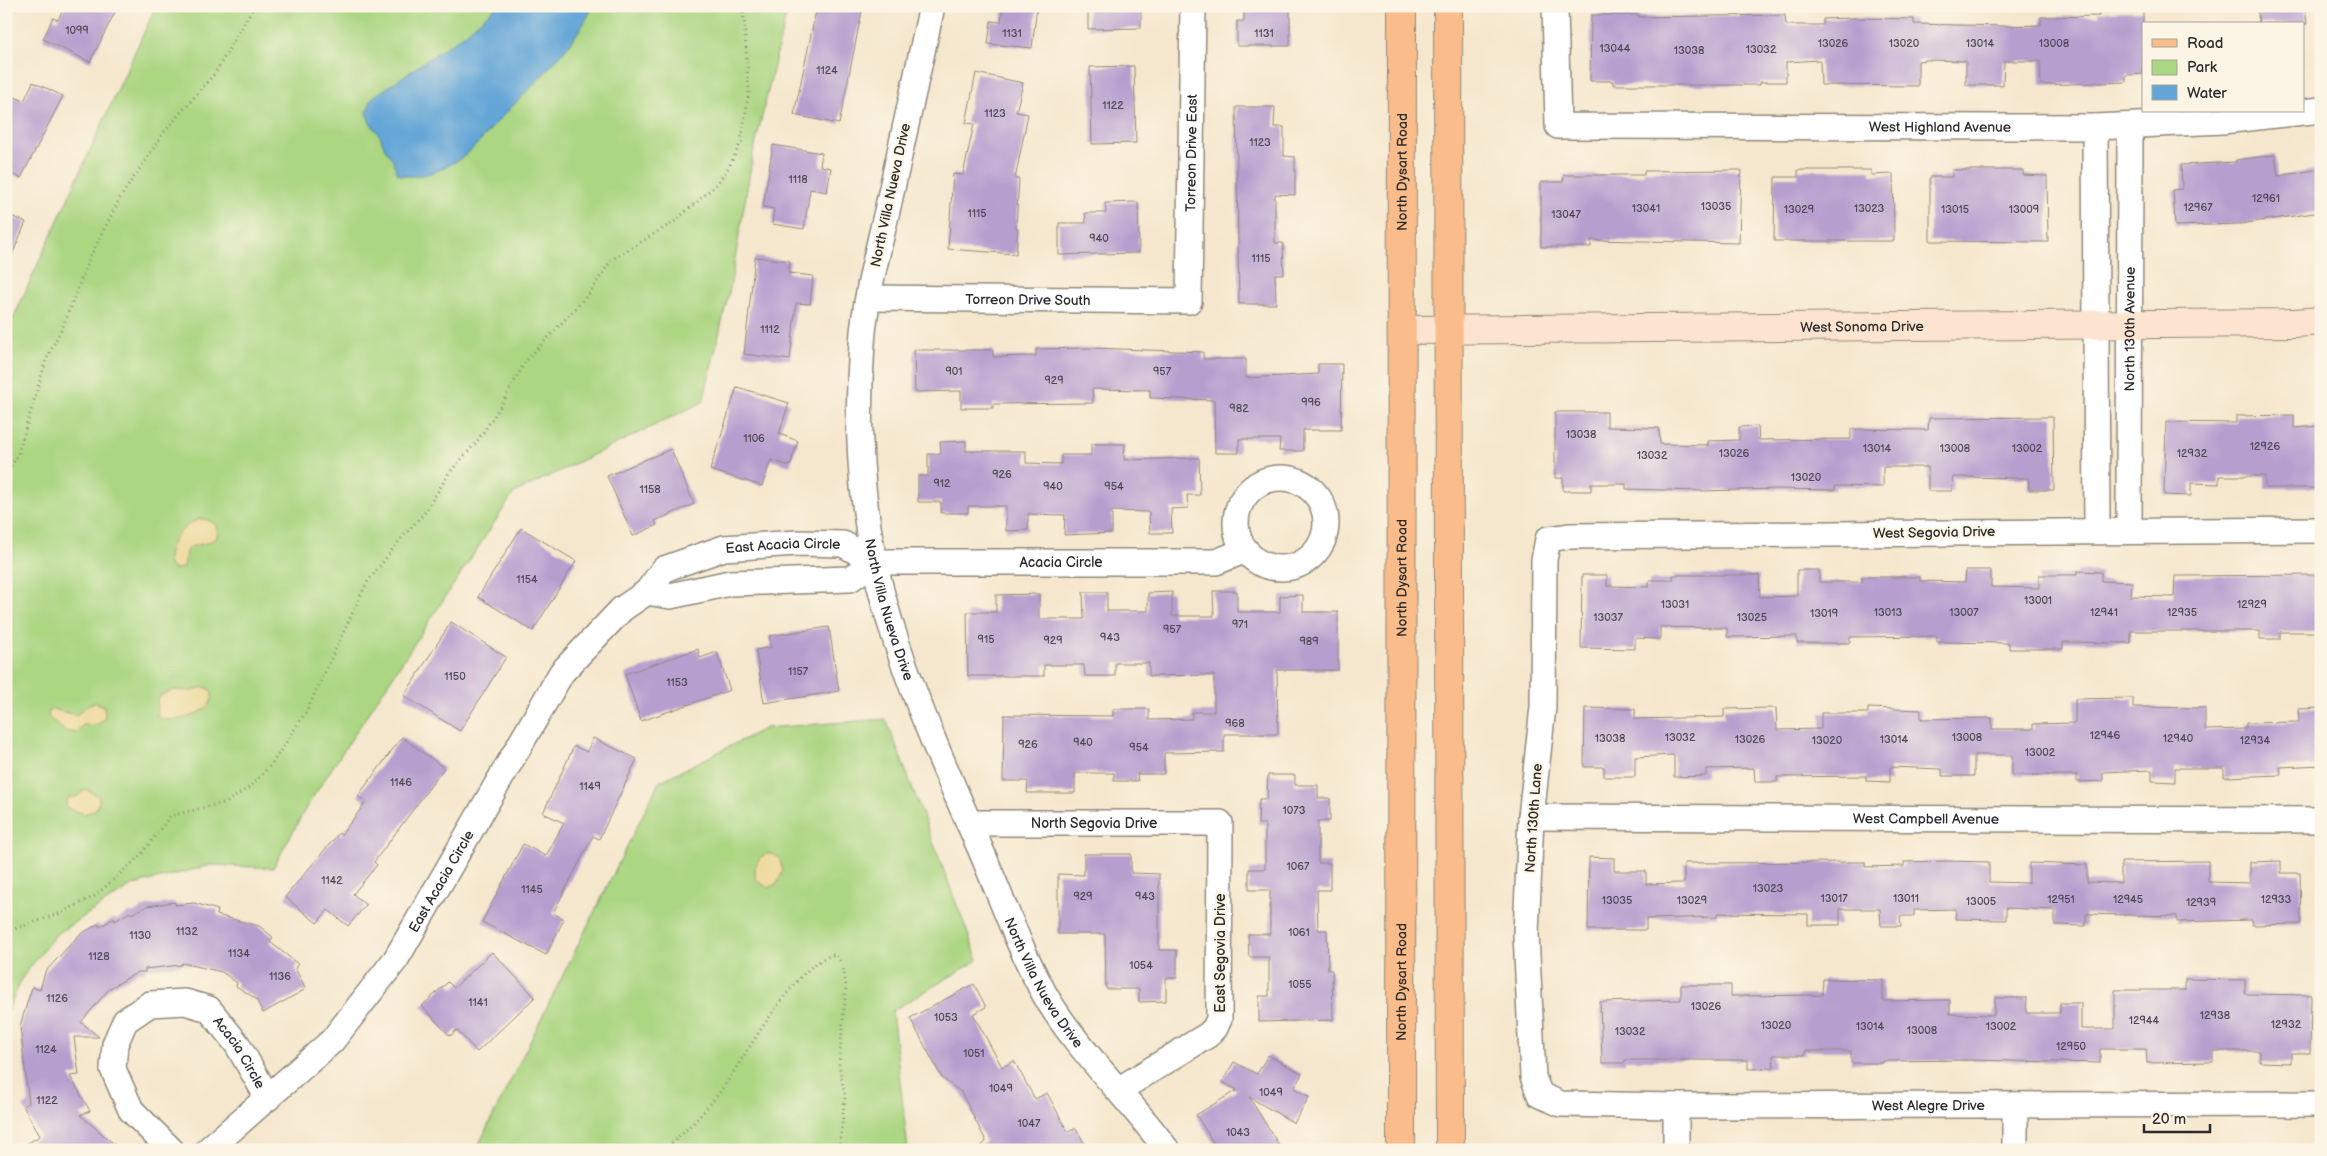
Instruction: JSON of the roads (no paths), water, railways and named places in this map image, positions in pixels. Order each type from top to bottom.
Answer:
[{"type":"main road","name":"North Dysart Road","points":[[1401,1150],[1400,548],[1403,330],[1402,6]]},
{"type":"main road","points":[[1448,6],[1450,1150]]},
{"type":"street","name":"North Villa Nueva Drive","points":[[932,6],[868,298],[862,345],[860,447],[865,502],[874,562],[889,618],[909,677],[968,823],[1045,995],[1067,1027],[1120,1089],[1167,1150]]},
{"type":"street","name":"Torreon Drive East","points":[[1189,301],[1193,6]]},
{"type":"street","name":"West Highland Avenue","points":[[1555,6],[1558,126],[2095,128],[2223,121],[2303,112]]},
{"type":"street","name":"West Highland Avenue","points":[[2304,112],[2321,110]]},
{"type":"street","name":"North 130th Avenue","points":[[2129,531],[2130,126]]},
{"type":"street","points":[[2095,128],[2097,531]]},
{"type":"street","name":"Torreon Drive South","points":[[868,298],[1189,301]]},
{"type":"street","name":"West Sonoma Drive","points":[[1403,330],[2096,323],[2294,323],[2321,321]]},
{"type":"street","name":"West Segovia Drive","points":[[1548,539],[1570,536],[2321,530]]},
{"type":"street","name":"North 130th Lane","points":[[1540,1095],[1533,1076],[1526,934],[1531,817],[1543,706],[1544,560],[1548,539]]},
{"type":"street","name":"East Acacia Circle","points":[[208,1150],[332,1041],[396,959],[562,672],[622,609],[647,592],[664,569],[724,548],[797,543],[843,544],[874,562]]},
{"type":"street","name":"Acacia Circle","points":[[874,562],[1216,562],[1246,550]]},
{"type":"street","points":[[647,592],[670,596],[730,583],[850,578],[874,562]]},
{"type":"street","name":"West Campbell Avenue","points":[[1531,817],[2321,820]]},
{"type":"street","name":"North Segovia Drive","points":[[968,823],[1220,823]]},
{"type":"street","name":"East Segovia Drive","points":[[1120,1089],[1208,1035],[1215,1028],[1219,1019],[1220,823]]},
{"type":"street","name":"Acacia Circle","points":[[171,1150],[131,1110],[113,1069],[115,1044],[125,1021],[150,1004],[185,1002],[209,1009],[237,1044],[268,1098]]},
{"type":"street","name":"West Alegre Drive","points":[[1540,1095],[1562,1104],[1676,1106],[2321,1104]]},
{"type":"street","points":[[2015,1105],[2016,1150]]},
{"type":"street","points":[[1676,1106],[1676,1150]]},
{"type":"water","points":[[497,6],[593,6],[563,52],[469,152],[451,164],[428,174],[405,176],[397,174],[393,160],[385,149],[380,136],[369,121],[367,111],[372,98],[465,34]]}]
